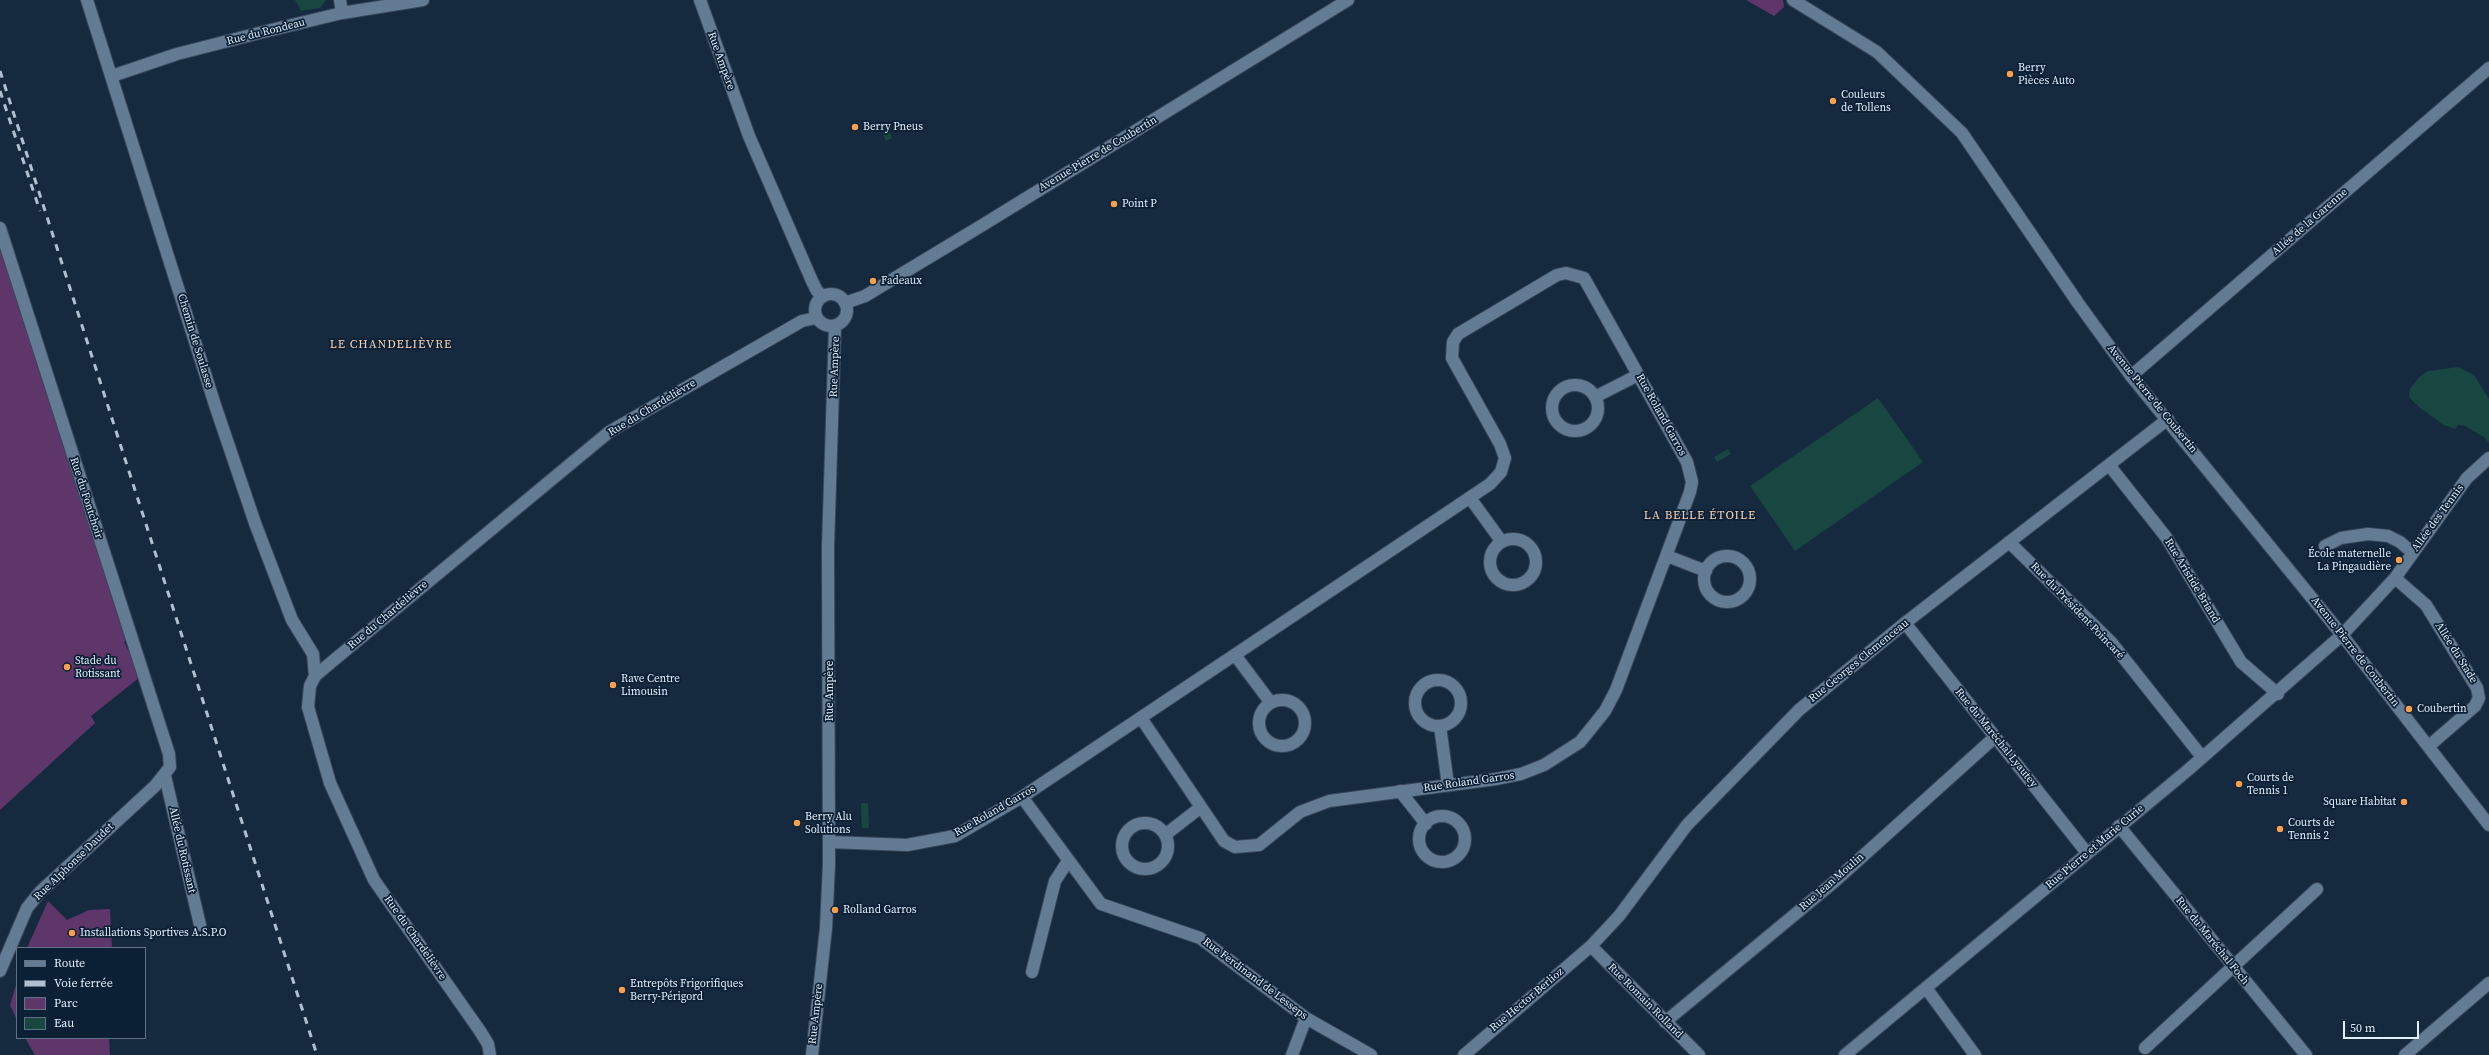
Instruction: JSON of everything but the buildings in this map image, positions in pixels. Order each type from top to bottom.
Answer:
[{"type":"street","name":"Chemin de Soulasse","points":[[87,0],[212,397],[252,515],[292,620],[313,654],[315,676]]},
{"type":"street","points":[[340,0],[342,13]]},
{"type":"street","name":"Rue du Rondeau","points":[[112,76],[178,54],[342,13],[423,0]]},
{"type":"street","name":"Rue Ampère","points":[[700,0],[748,136],[812,281],[817,291],[823,296]]},
{"type":"street","name":"Avenue Pierre de Coubertin","points":[[845,303],[865,296],[1348,0]]},
{"type":"street","name":"Avenue Pierre de Coubertin","points":[[1793,0],[1877,52],[1962,133],[2078,303],[2131,376],[2168,419],[2342,636],[2489,825]]},
{"type":"street","name":"Allée de la Garenne","points":[[2131,376],[2489,68]]},
{"type":"street","name":"Rue du Fontchoir","points":[[0,228],[169,754],[167,772]]},
{"type":"street","name":"Rue Roland Garros","points":[[830,842],[907,845],[955,836],[1022,797],[1490,484],[1501,472],[1505,458],[1500,444],[1452,358],[1453,342],[1458,334],[1557,275],[1574,274],[1584,278],[1691,472],[1690,492],[1616,690],[1605,711],[1580,742],[1544,765],[1521,774],[1329,801],[1311,806],[1300,812],[1259,845],[1248,848],[1235,847],[1224,841],[1141,718]]},
{"type":"street","points":[[838,295],[845,303],[846,314],[844,319],[835,326],[822,324],[816,318],[816,303],[823,296],[838,295]]},
{"type":"street","name":"Rue du Chardelièvre","points":[[490,1055],[488,1044],[480,1031],[374,880],[330,783],[308,707],[310,686],[315,676],[609,432],[802,321],[816,318]]},
{"type":"street","name":"Rue Ampère","points":[[812,1055],[826,928],[830,842],[828,547],[835,326]]},
{"type":"street","points":[[1595,397],[1638,375]]},
{"type":"street","name":"Rue Georges Clemenceau","points":[[1591,946],[1619,916],[1687,825],[1799,710],[1905,623],[2168,419]]},
{"type":"street","name":"Allée des Tennis","points":[[2342,636],[2395,578],[2467,478],[2489,458]]},
{"type":"street","name":"Rue Aristide Briand","points":[[2109,465],[2166,537],[2241,662],[2278,694]]},
{"type":"street","points":[[1470,498],[1502,542]]},
{"type":"street","points":[[2325,546],[2341,538],[2368,534],[2388,536],[2400,542],[2413,553]]},
{"type":"street","name":"Rue du Président Poincaré","points":[[2009,542],[2111,642],[2202,757]]},
{"type":"street","points":[[1667,556],[1706,571]]},
{"type":"street","name":"Allée du Stade","points":[[2395,578],[2426,605],[2477,688],[2479,698],[2475,706],[2429,746]]},
{"type":"street","name":"Rue du Maréchal Lyautey","points":[[1905,623],[2087,853]]},
{"type":"street","name":"Rue Pierre et Marie Curie","points":[[1845,1055],[2278,694],[2342,636]]},
{"type":"street","points":[[1235,655],[1271,703]]},
{"type":"street","points":[[1440,726],[1448,785]]},
{"type":"street","name":"Rue Jean Moulin","points":[[1665,1022],[1834,882],[1995,737]]},
{"type":"street","name":"Allée du Rotissant","points":[[167,772],[200,925]]},
{"type":"street","name":"Rue Alphonse Daudet","points":[[0,971],[24,914],[40,892],[167,772]]},
{"type":"street","points":[[1400,792],[1426,824]]},
{"type":"street","name":"Rue Ferdinand de Lesseps","points":[[1022,797],[1101,904],[1200,938],[1306,1018],[1371,1055]]},
{"type":"street","points":[[1165,835],[1201,808]]},
{"type":"street","name":"Rue du Maréchal Foch","points":[[2119,826],[2306,1055]]},
{"type":"street","points":[[1032,972],[1056,881],[1068,861]]},
{"type":"street","points":[[2145,1048],[2317,890]]},
{"type":"street","name":"Rue Romain Rolland","points":[[1591,946],[1699,1055]]},
{"type":"street","name":"Rue Hector Berlioz","points":[[1464,1055],[1591,946]]},
{"type":"street","points":[[2405,1055],[2489,983]]},
{"type":"street","points":[[1926,988],[1975,1055]]},
{"type":"street","points":[[1292,1055],[1306,1018]]},
{"type":"green space","points":[[1746,0],[1783,0],[1784,7],[1774,16]]},
{"type":"green space","points":[[0,239],[128,636],[124,642],[128,650],[134,653],[140,677],[91,716],[95,723],[0,810]]},
{"type":"green space","name":"Installations Sportives A.S.P.O","points":[[48,901],[67,920],[89,910],[110,909],[112,947],[27,947]]},
{"type":"green space","points":[[16,985],[16,1018],[10,1005]]},
{"type":"green space","points":[[26,1039],[109,1039],[110,1055],[35,1055]]},
{"type":"water","points":[[295,0],[326,0],[320,8],[301,11]]},
{"type":"water","points":[[886,124],[892,138],[886,141],[880,127]]},
{"type":"water","points":[[2458,367],[2474,375],[2489,399],[2489,443],[2484,437],[2465,426],[2458,425],[2455,429],[2444,425],[2420,408],[2409,397],[2410,389],[2419,377],[2428,371]]},
{"type":"water","points":[[1878,398],[1923,462],[1795,551],[1750,486]]},
{"type":"water","points":[[1728,449],[1731,454],[1717,462],[1714,457]]},
{"type":"water","points":[[861,803],[868,803],[869,828],[862,828]]},
{"type":"railway","points":[[0,71],[317,1055]]},
{"type":"railway","points":[[0,91],[40,211]]},
{"type":"place","name":"Berry Pièces Auto","points":[[2010,74]]},
{"type":"place","name":"Couleurs de Tollens","points":[[1833,101]]},
{"type":"place","name":"Berry Pneus","points":[[855,127]]},
{"type":"place","name":"Point P","points":[[1114,204]]},
{"type":"place","name":"Fadeaux","points":[[873,281]]},
{"type":"place","name":"École maternelle La Pingaudière","points":[[2399,560]]},
{"type":"place","name":"Stade du Rotissant","points":[[67,667]]},
{"type":"place","name":"Rave Centre Limousin","points":[[613,685]]},
{"type":"place","name":"Coubertin","points":[[2409,709]]},
{"type":"place","name":"Courts de Tennis 1","points":[[2239,784]]},
{"type":"place","name":"Square Habitat","points":[[2404,802]]},
{"type":"place","name":"Berry Alu Solutions","points":[[797,823]]},
{"type":"place","name":"Courts de Tennis 2","points":[[2280,829]]},
{"type":"place","name":"Rolland Garros","points":[[835,910]]},
{"type":"place","name":"Installations Sportives A.S.P.O","points":[[72,933]]},
{"type":"place","name":"Entrepôts Frigorifiques Berry-Périgord","points":[[622,990]]},
{"type":"district","name":"LE CHANDELIÈVRE","points":[[391,345]]},
{"type":"district","name":"LA BELLE ÉTOILE","points":[[1700,516]]}]
